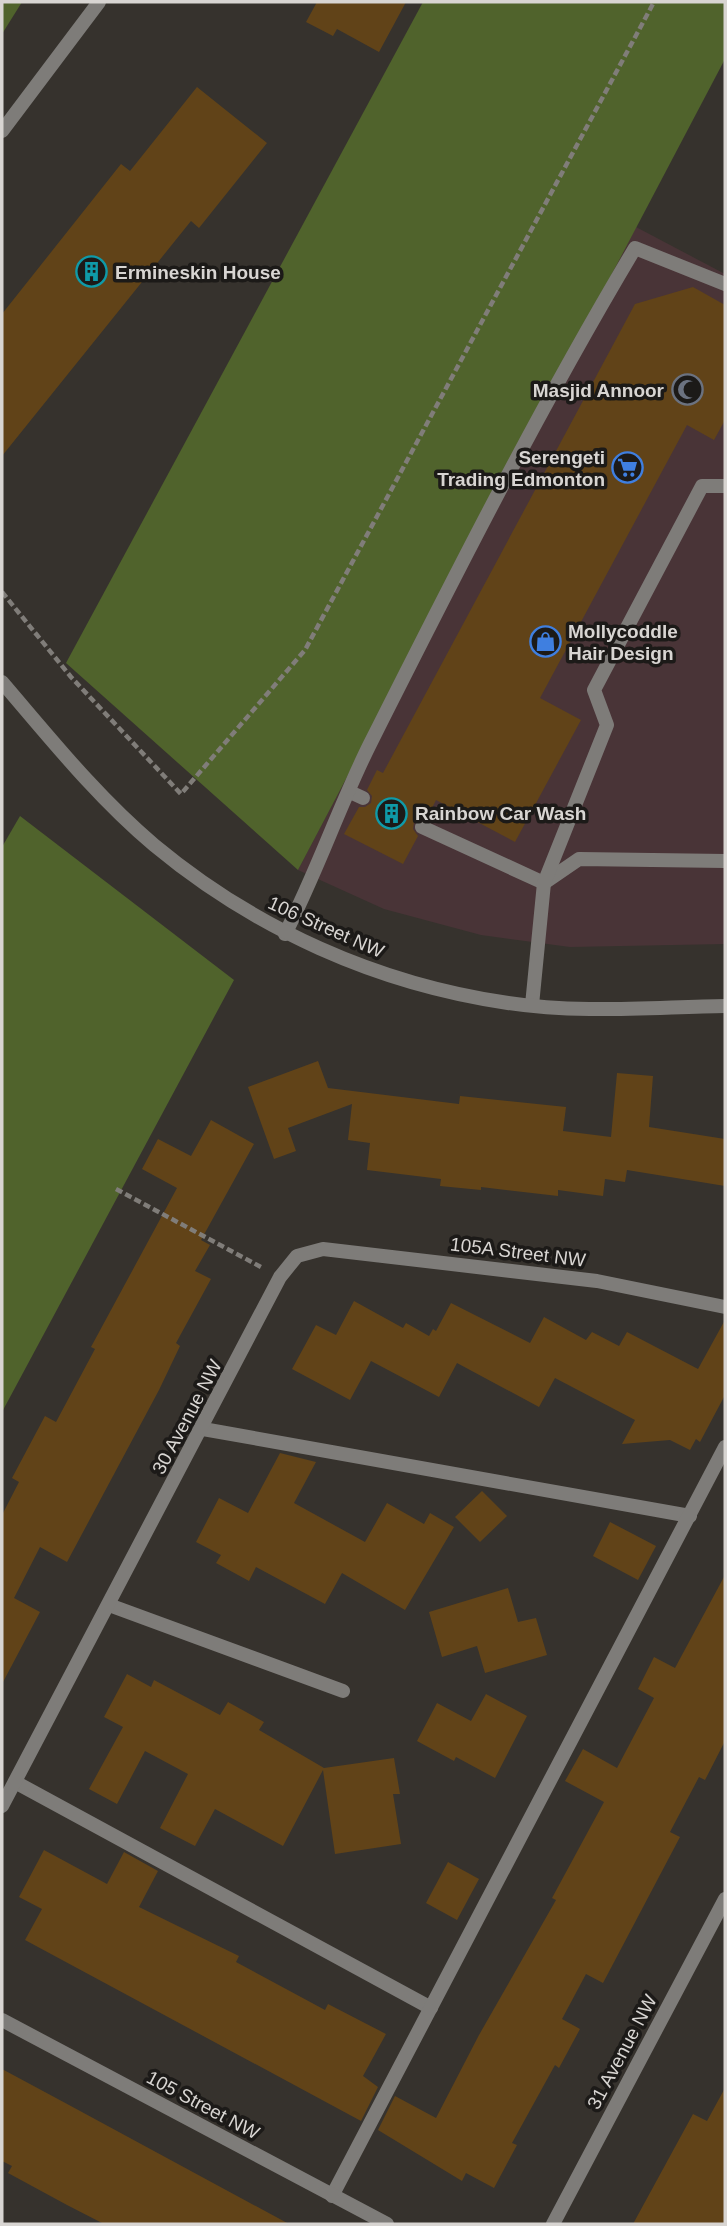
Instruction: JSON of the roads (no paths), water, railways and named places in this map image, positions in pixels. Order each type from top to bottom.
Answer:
[{"type":"street","points":[[2,131],[99,2]]},
{"type":"street","points":[[285,934],[356,795],[368,748],[568,360],[635,248],[725,284]]},
{"type":"street","points":[[531,1005],[544,883],[607,726],[594,690],[702,486],[725,486]]},
{"type":"street","name":"106 Street NW","points":[[2,682],[74,766],[154,844],[217,893],[285,934],[356,964],[457,994],[531,1005],[725,1006]]},
{"type":"street","points":[[422,827],[544,883]]},
{"type":"street","points":[[544,883],[579,859],[725,861]]},
{"type":"street","name":"105A Street NW","points":[[305,1252],[344,1251],[597,1281],[725,1307]]},
{"type":"street","name":"30 Avenue NW","points":[[2,1806],[203,1429],[280,1277],[296,1256],[305,1252]]},
{"type":"street","points":[[203,1429],[690,1516]]},
{"type":"street","points":[[332,2196],[725,1447]]},
{"type":"street","points":[[108,1605],[343,1691]]},
{"type":"street","points":[[15,1782],[431,2008]]},
{"type":"street","name":"31 Avenue NW","points":[[553,2224],[725,1899]]},
{"type":"street","name":"105 Street NW","points":[[2,2020],[387,2224]]},
{"type":"place","name":"Ermineskin House","points":[[92,272]]},
{"type":"place","name":"Masjid Annoor","points":[[687,390]]},
{"type":"place","name":"Serengeti Trading Edmonton","points":[[628,468]]},
{"type":"place","name":"Mollycoddle Hair Design","points":[[545,642]]},
{"type":"place","name":"Rainbow Car Wash","points":[[392,813]]}]
